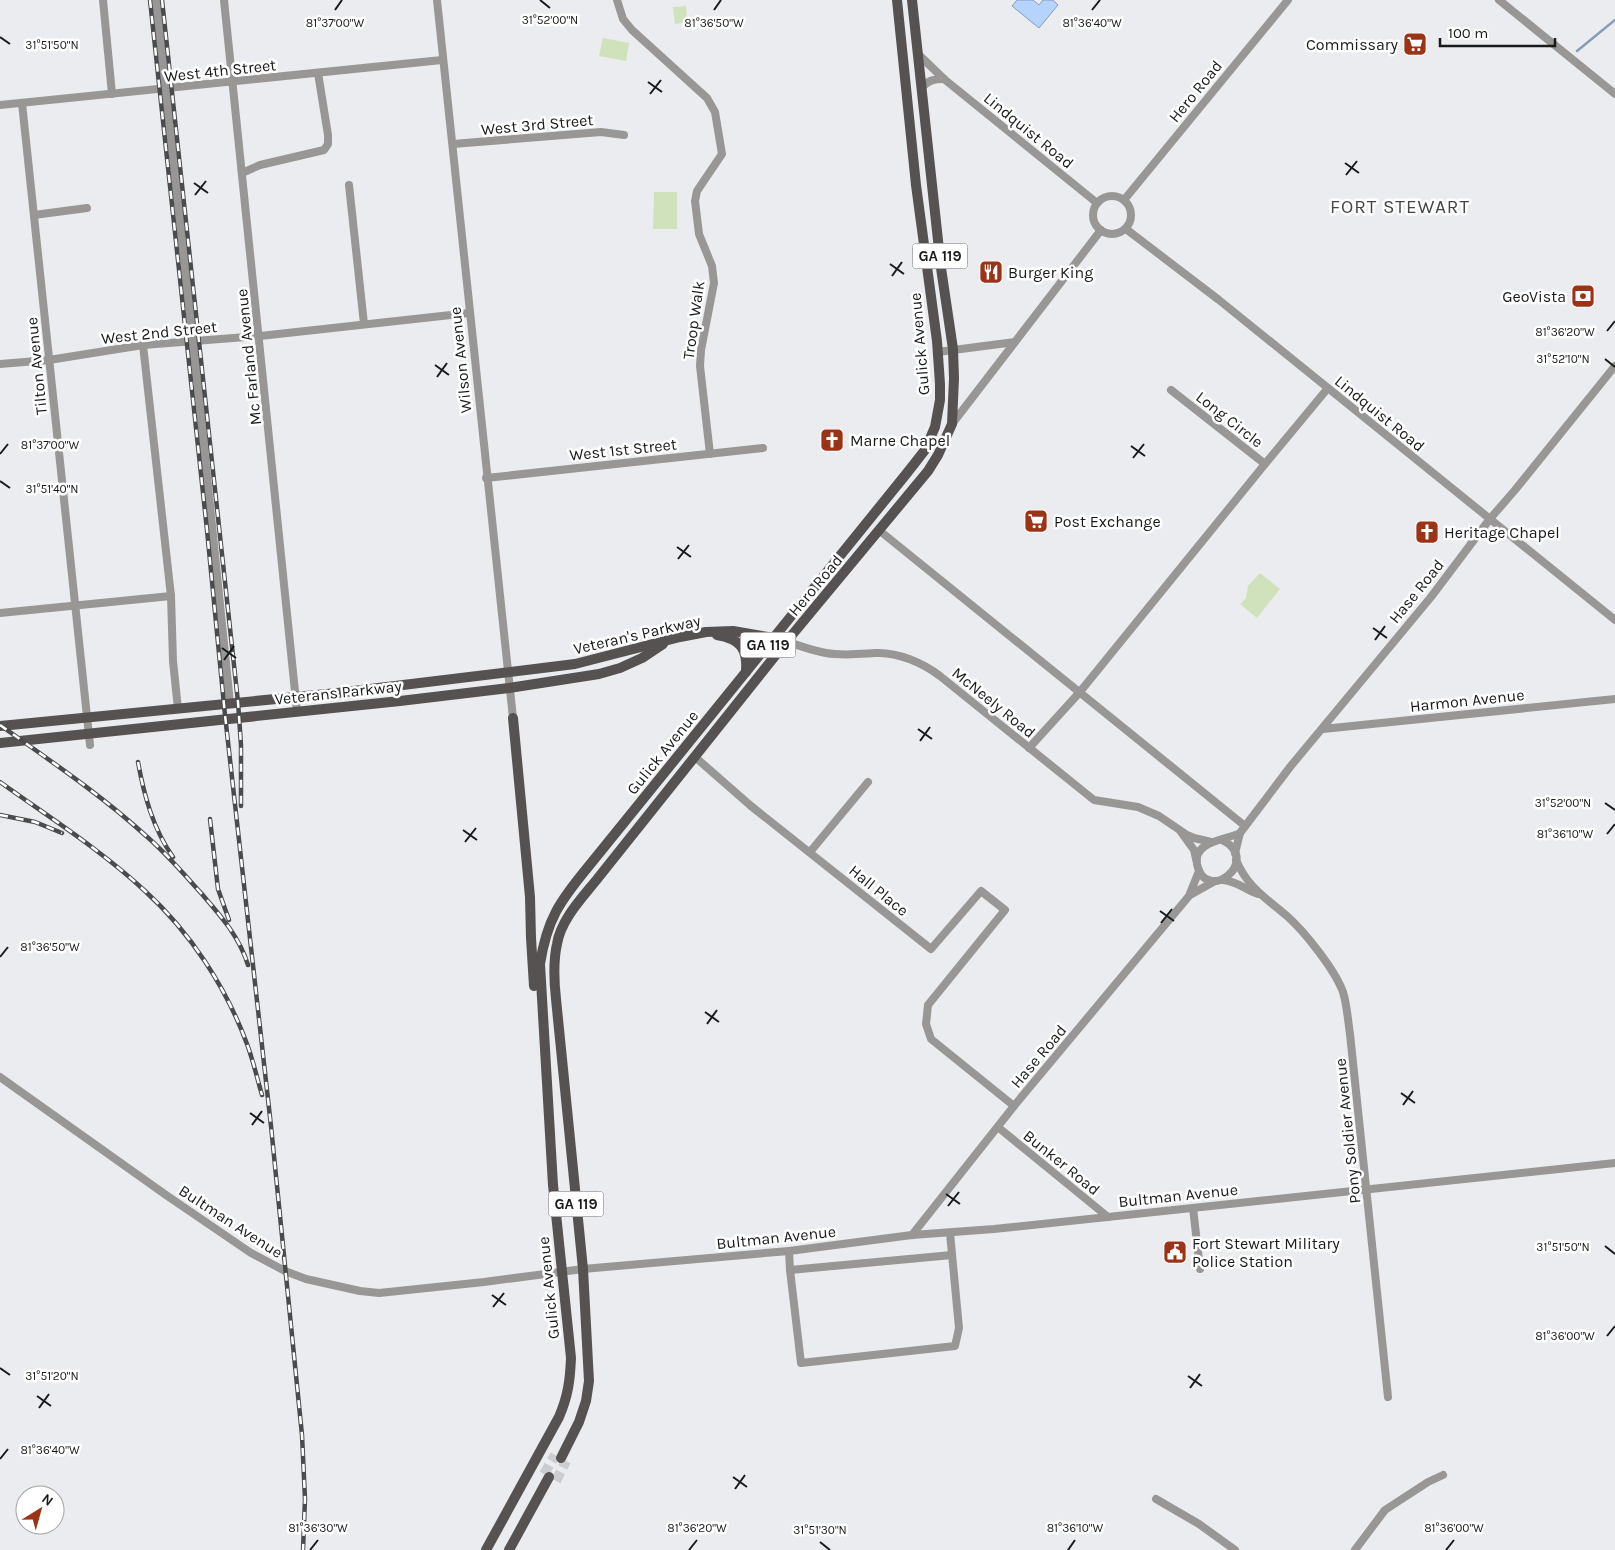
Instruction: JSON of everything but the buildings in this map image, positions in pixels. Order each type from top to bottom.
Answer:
[{"type":"main road","name":"Gulick Avenue","points":[[486,1550],[559,1418],[567,1398],[570,1383],[571,1358],[553,1185],[540,964],[544,940],[553,915],[566,895],[925,450],[935,427],[940,400],[938,352],[916,183],[897,0]]},
{"type":"main road","name":"Gulick Avenue","points":[[912,0],[941,268],[953,349],[952,424]]},
{"type":"main road","name":"Hero Road","points":[[583,1269],[554,977],[560,934],[573,910],[787,641],[928,471],[938,456],[952,424]]},
{"type":"main road","name":"Veteran's Parkway","points":[[507,673],[575,664],[706,632],[733,631],[774,638]]},
{"type":"main road","points":[[706,632],[725,636],[740,644],[746,654],[746,672]]},
{"type":"main road","name":"Veterans Parkway","points":[[0,743],[89,740],[297,711],[509,688],[599,674],[620,668],[642,658],[670,640]]},
{"type":"main road","name":"Veterans Parkway","points":[[2,725],[86,719],[507,673]]},
{"type":"main road","points":[[513,718],[530,897],[532,968],[539,1030],[545,1053]]},
{"type":"main road","name":"GA 119","points":[[562,1456],[579,1422],[586,1401],[589,1381],[583,1269]]},
{"type":"main road","points":[[509,1550],[550,1478]]},
{"type":"street","points":[[103,0],[112,94]]},
{"type":"street","points":[[156,0],[230,703]]},
{"type":"street","name":"Mc Farland Avenue","points":[[224,0],[297,711]]},
{"type":"street","name":"Wilson Avenue","points":[[437,0],[486,478],[513,718]]},
{"type":"street","name":"Troop Walk","points":[[617,0],[623,20],[707,98],[715,112],[722,154],[697,192],[695,201],[699,234],[712,266],[714,283],[701,350],[700,366],[710,454]]},
{"type":"street","name":"Hero Road","points":[[1124,200],[1288,0]]},
{"type":"street","points":[[1499,0],[1615,94]]},
{"type":"street","name":"Lindquist Road","points":[[918,54],[944,80],[1097,203]]},
{"type":"street","name":"West 4th Street","points":[[0,105],[442,60]]},
{"type":"street","points":[[242,173],[260,165],[324,150],[328,144],[328,134],[318,73]]},
{"type":"street","points":[[922,87],[928,81],[934,79],[944,80]]},
{"type":"street","name":"Tilton Avenue","points":[[22,103],[89,740]]},
{"type":"street","name":"West 3rd Street","points":[[453,144],[601,132],[624,135]]},
{"type":"street","points":[[349,185],[364,324]]},
{"type":"street","points":[[1110,196],[1118,196],[1124,200],[1130,206],[1132,214],[1126,229],[1120,233],[1113,234],[1101,230],[1094,222],[1093,212],[1097,203],[1103,198],[1110,196]]},
{"type":"street","points":[[34,215],[87,208]]},
{"type":"street","name":"Lindquist Road","points":[[1126,229],[1220,300],[1615,620]]},
{"type":"street","points":[[952,424],[1101,230]]},
{"type":"street","name":"West 2nd Street","points":[[0,364],[49,360],[143,345],[260,336],[469,313]]},
{"type":"street","points":[[938,352],[1015,342]]},
{"type":"street","points":[[143,345],[171,596],[173,660],[178,709]]},
{"type":"street","name":"Hase Road","points":[[1242,830],[1290,767],[1431,597],[1490,520],[1615,366]]},
{"type":"street","name":"Long Circle","points":[[1171,390],[1265,464],[1328,388]]},
{"type":"street","name":"West 1st Street","points":[[486,478],[763,448]]},
{"type":"street","points":[[1030,748],[1080,693],[1265,464]]},
{"type":"street","points":[[880,531],[1080,693],[1242,830]]},
{"type":"street","points":[[0,612],[171,596]]},
{"type":"street","name":"McNeely Road","points":[[774,638],[825,653],[844,655],[878,653],[914,661],[940,676],[1094,800],[1138,807],[1160,816],[1180,830]]},
{"type":"street","name":"Harmon Avenue","points":[[1323,729],[1615,698]]},
{"type":"street","name":"Hall Place","points":[[695,757],[751,806],[931,949],[981,891],[1005,910],[928,1006],[926,1024],[931,1039],[1014,1106]]},
{"type":"street","points":[[810,852],[868,782]]},
{"type":"street","points":[[1180,830],[1194,838],[1211,842],[1222,840],[1242,830]]},
{"type":"street","points":[[1180,830],[1194,850],[1199,871],[1188,896]]},
{"type":"street","points":[[1188,896],[1232,873],[1242,830]]},
{"type":"street","points":[[1222,840],[1233,848],[1243,875],[1258,894]]},
{"type":"street","points":[[1197,859],[1202,849],[1211,842]]},
{"type":"street","points":[[1199,871],[1204,876],[1239,884],[1258,894]]},
{"type":"street","name":"Pony Soldier Avenue","points":[[1258,894],[1287,916],[1300,929],[1335,975],[1343,994],[1350,1034],[1368,1190],[1388,1397]]},
{"type":"street","name":"Hase Road","points":[[912,1235],[1014,1106],[1188,896]]},
{"type":"street","name":"Bultman Avenue","points":[[0,1077],[251,1253],[285,1272],[330,1285],[379,1293],[583,1269],[789,1251],[912,1235],[1108,1217],[1615,1162]]},
{"type":"street","name":"Bunker Road","points":[[998,1128],[1108,1217]]},
{"type":"street","points":[[1193,1208],[1200,1269]]},
{"type":"street","points":[[789,1251],[801,1363],[955,1346],[959,1328],[950,1233]]},
{"type":"street","points":[[790,1270],[952,1255]]},
{"type":"street","points":[[1355,1550],[1385,1510],[1421,1486],[1443,1475]]},
{"type":"street","points":[[1156,1499],[1199,1524],[1235,1550]]},
{"type":"green space","points":[[686,6],[687,22],[675,24],[673,7]]},
{"type":"green space","points":[[603,38],[629,43],[626,61],[599,56]]},
{"type":"green space","points":[[654,192],[677,192],[677,229],[653,229]]},
{"type":"green space","points":[[1260,573],[1280,589],[1257,618],[1240,604],[1246,598],[1248,586]]},
{"type":"water","points":[[1017,0],[1033,0],[1039,5],[1043,0],[1053,0],[1058,5],[1039,28],[1012,6]]},
{"type":"waterway","points":[[1577,51],[1615,20]]},
{"type":"tunnel","points":[[544,1474],[555,1455]]},
{"type":"tunnel","points":[[556,1481],[566,1461]]},
{"type":"railway","points":[[150,0],[225,715],[271,1126],[302,1435],[305,1499],[303,1550]]},
{"type":"railway","points":[[162,0],[238,702],[241,745],[241,806]]},
{"type":"railway","points":[[0,725],[92,791],[160,848],[222,918],[240,945],[248,965]]},
{"type":"railway","points":[[138,762],[150,811],[160,835],[173,857]]},
{"type":"railway","points":[[0,782],[111,862],[145,891],[177,924],[192,942],[229,1002],[247,1044],[262,1095]]},
{"type":"railway","points":[[0,815],[35,822],[62,833]]},
{"type":"railway","points":[[210,819],[218,889],[229,920]]},
{"type":"place","name":"Commissary","points":[[1415,44]]},
{"type":"place","name":"Burger King","points":[[991,272]]},
{"type":"place","name":"GeoVista","points":[[1583,296]]},
{"type":"place","name":"Marne Chapel","points":[[832,440]]},
{"type":"place","name":"Post Exchange","points":[[1036,521]]},
{"type":"place","name":"Heritage Chapel","points":[[1427,532]]},
{"type":"place","name":"Fort Stewart Military Police Station","points":[[1175,1252]]},
{"type":"district","name":"FORT STEWART","points":[[1400,206]]}]
